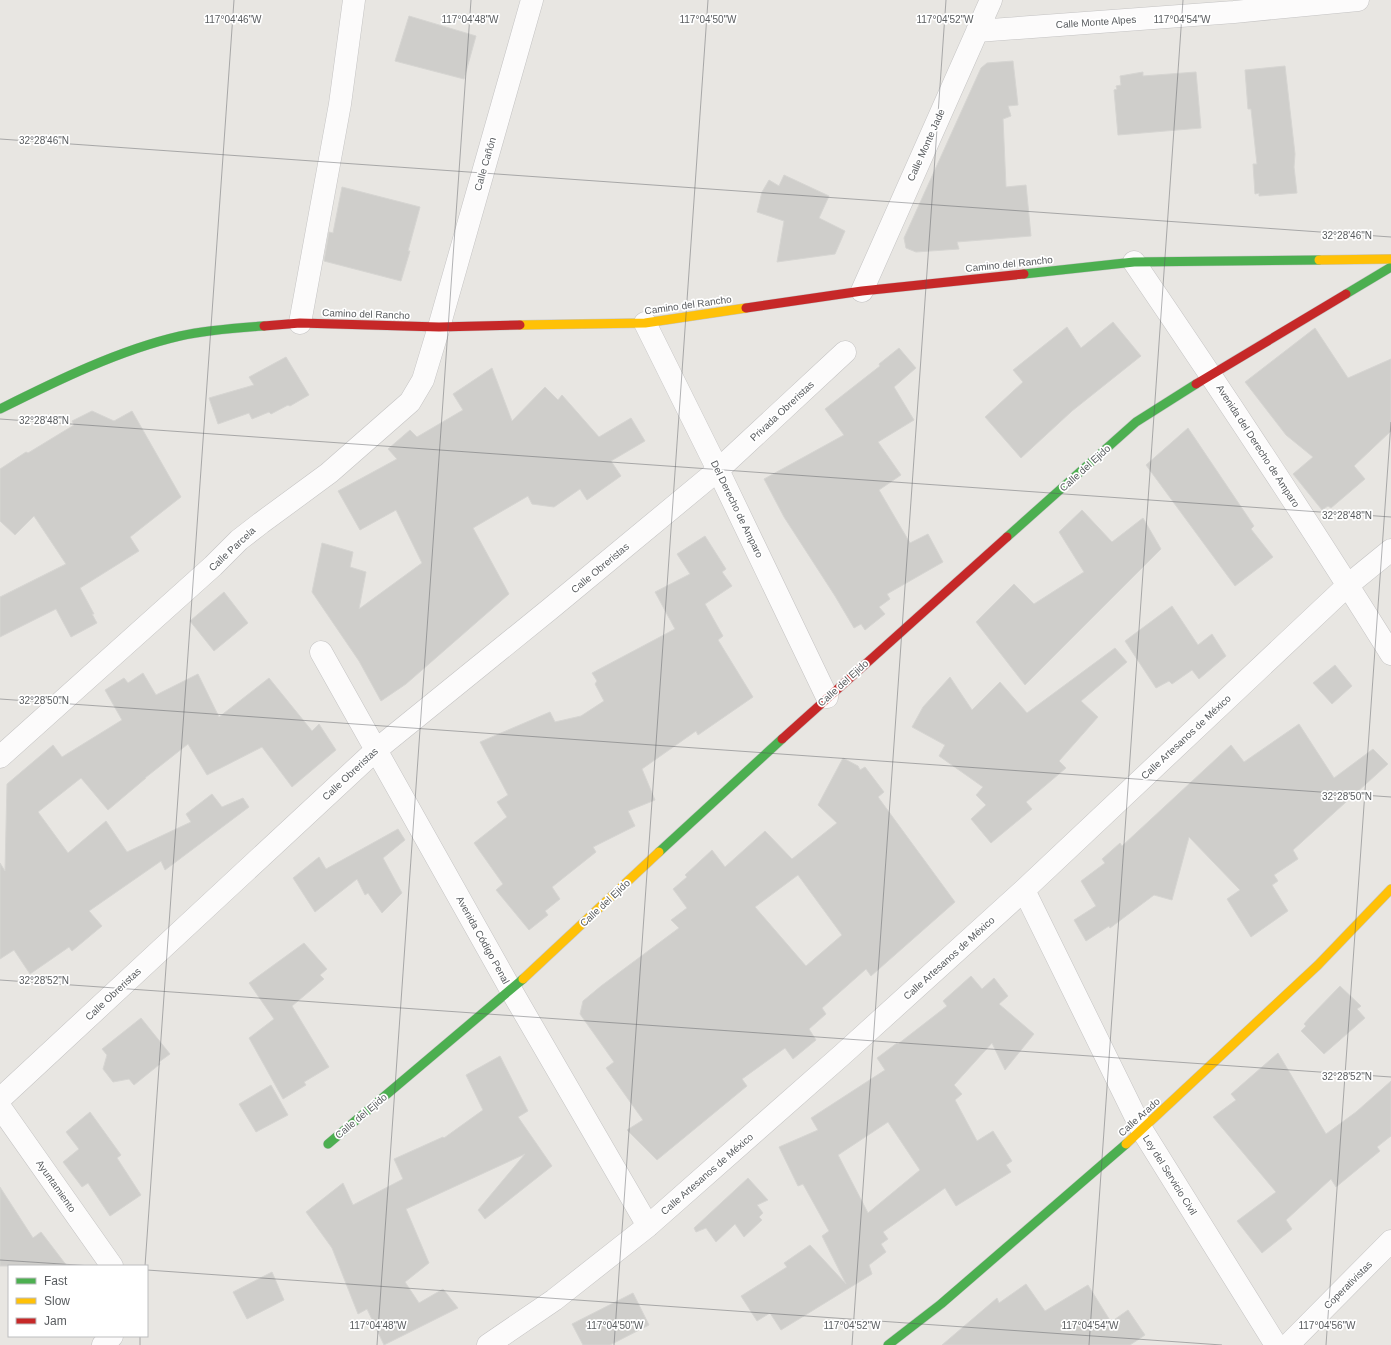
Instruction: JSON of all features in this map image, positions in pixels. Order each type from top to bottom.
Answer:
[{"type":"street","points":[[300,324],[340,104],[354,0]]},
{"type":"street","name":"Calle Cañón","points":[[439,327],[532,0]]},
{"type":"street","name":"Calle Monte Jade","points":[[862,291],[991,0]]},
{"type":"street","name":"Calle Monte Alpes","points":[[977,30],[1237,6],[1358,0]]},
{"type":"street","name":"Camino del Rancho","points":[[0,409],[66,377],[127,352],[180,336],[228,328],[300,324],[439,327],[644,323],[862,291],[1134,262],[1391,259]]},
{"type":"street","name":"Avenida del Derecho de Amparo","points":[[1134,262],[1211,375],[1348,585],[1391,654]]},
{"type":"street","name":"Calle del Ejido","points":[[328,1144],[511,990],[827,697],[1136,422],[1211,375],[1391,267]]},
{"type":"street","name":"Del Derecho de Amparo","points":[[644,323],[718,470],[827,697]]},
{"type":"street","name":"Calle Parcela","points":[[0,757],[214,566],[239,540],[329,473],[410,402],[423,380],[439,327]]},
{"type":"street","name":"Privada Obreristas","points":[[718,470],[846,352]]},
{"type":"street","name":"Calle Obreristas","points":[[0,1099],[376,750],[718,470]]},
{"type":"street","name":"Calle Artesanos de México","points":[[488,1345],[554,1300],[648,1226],[843,1054],[1024,890],[1348,585],[1391,550]]},
{"type":"street","name":"Avenida Código Penal","points":[[321,652],[511,990],[648,1226]]},
{"type":"street","name":"Calle Arado","points":[[888,1345],[941,1304],[1142,1130],[1318,965],[1391,889]]},
{"type":"street","name":"Ley del Servicio Civil","points":[[1024,890],[1142,1130],[1276,1345]]},
{"type":"street","name":"Ayuntamiento","points":[[0,1107],[111,1265]]},
{"type":"street","name":"Coperativistas","points":[[1288,1345],[1391,1241]]},
{"type":"street","points":[[103,1345],[111,1337]]},
{"type":"building","points":[[409,16],[476,36],[464,79],[395,61]]},
{"type":"building","points":[[1013,61],[1018,105],[1008,106],[1011,116],[1003,119],[1006,187],[1026,185],[1031,236],[957,242],[959,249],[916,252],[906,248],[904,238],[981,68],[987,63]]},
{"type":"building","points":[[1285,66],[1295,154],[1294,167],[1297,193],[1259,196],[1259,193],[1255,194],[1253,164],[1257,164],[1251,109],[1248,109],[1245,70]]},
{"type":"building","points":[[1143,72],[1143,76],[1196,72],[1201,128],[1118,135],[1114,90],[1117,89],[1116,86],[1121,85],[1120,76]]},
{"type":"building","points":[[784,175],[829,196],[819,218],[845,231],[835,254],[777,262],[784,221],[757,212],[762,192],[769,180],[779,186]]},
{"type":"building","points":[[342,187],[420,207],[408,251],[410,251],[401,281],[324,261],[329,232],[333,233]]},
{"type":"building","points":[[1113,322],[1141,356],[1072,411],[1021,458],[985,417],[1023,382],[1013,370],[1067,327],[1081,348]]},
{"type":"building","points":[[1315,328],[1348,378],[1391,359],[1391,431],[1354,466],[1365,479],[1331,508],[1328,506],[1322,510],[1293,474],[1313,457],[1286,435],[1245,382]]},
{"type":"building","points":[[899,348],[916,368],[894,387],[914,420],[878,442],[901,475],[879,490],[910,543],[928,534],[943,562],[887,594],[890,599],[879,607],[885,614],[865,630],[861,624],[854,628],[784,517],[764,479],[844,435],[825,409],[880,366],[879,364]]},
{"type":"building","points":[[286,357],[309,395],[290,406],[288,405],[271,414],[269,412],[252,419],[249,413],[218,424],[209,398],[254,385],[249,377]]},
{"type":"building","points":[[492,368],[512,421],[545,387],[558,400],[562,395],[599,437],[631,418],[645,441],[611,461],[621,476],[587,500],[580,489],[554,507],[532,504],[528,496],[473,528],[509,594],[406,684],[381,701],[359,661],[312,592],[322,543],[353,552],[350,567],[366,572],[359,609],[422,563],[396,510],[360,530],[338,491],[397,459],[388,449],[410,430],[417,437],[463,410],[453,394]]},
{"type":"building","points":[[92,411],[114,421],[132,411],[181,497],[130,537],[139,551],[80,588],[94,614],[92,614],[97,623],[71,637],[56,609],[0,637],[0,597],[66,564],[34,516],[15,535],[0,521],[0,469],[26,452],[28,453],[74,425],[72,421]]},
{"type":"building","points":[[1188,428],[1254,526],[1251,529],[1273,557],[1235,586],[1146,465]]},
{"type":"building","points":[[1082,510],[1112,542],[1143,518],[1161,549],[1025,685],[976,622],[1014,584],[1034,604],[1084,572],[1059,532]]},
{"type":"building","points":[[705,536],[726,569],[722,572],[732,586],[705,604],[723,636],[718,640],[753,697],[698,735],[696,731],[642,769],[655,800],[628,811],[635,826],[593,847],[596,852],[552,887],[560,899],[545,911],[548,915],[529,930],[496,890],[503,884],[474,843],[507,817],[497,802],[508,795],[480,742],[550,712],[555,722],[581,716],[604,701],[595,684],[597,681],[592,673],[675,629],[655,592],[690,574],[677,554]]},
{"type":"building","points":[[224,592],[248,623],[214,651],[190,621]]},
{"type":"building","points":[[1172,606],[1198,645],[1212,634],[1226,656],[1199,679],[1192,670],[1172,684],[1169,681],[1156,688],[1125,641]]},
{"type":"building","points":[[1115,648],[1127,662],[1081,701],[1098,717],[1059,761],[1066,768],[1026,802],[1032,809],[991,843],[971,819],[986,805],[976,795],[983,787],[939,756],[945,745],[912,727],[923,707],[950,677],[972,710],[1000,682],[1027,713]]},
{"type":"building","points":[[1335,665],[1352,686],[1332,704],[1313,683]]},
{"type":"building","points":[[143,673],[156,695],[198,674],[219,717],[269,678],[312,731],[319,724],[336,750],[292,787],[262,747],[207,775],[188,744],[108,810],[81,778],[38,812],[68,853],[106,821],[127,852],[191,822],[186,814],[212,794],[222,807],[243,798],[249,807],[165,870],[161,861],[89,911],[102,926],[72,951],[69,947],[30,974],[14,950],[0,959],[0,863],[5,871],[7,784],[53,745],[62,757],[122,720],[105,690],[124,678],[128,683]]},
{"type":"building","points":[[1299,724],[1334,778],[1373,749],[1388,764],[1293,850],[1298,859],[1274,875],[1278,881],[1272,885],[1288,911],[1251,937],[1227,899],[1240,890],[1189,837],[1172,900],[1154,895],[1110,928],[1109,926],[1086,941],[1074,920],[1096,906],[1081,881],[1105,863],[1102,859],[1120,843],[1122,846],[1231,745],[1244,762]]},
{"type":"building","points":[[843,758],[858,766],[860,770],[865,767],[884,792],[878,797],[955,902],[871,976],[866,969],[822,1008],[826,1014],[809,1029],[816,1040],[793,1059],[785,1048],[742,1079],[747,1086],[657,1160],[627,1130],[643,1120],[606,1068],[614,1062],[580,1014],[583,1001],[679,928],[671,920],[687,908],[673,889],[687,877],[685,875],[712,850],[725,867],[765,831],[792,859],[837,823],[818,805]],"holes":[[[798,875],[842,935],[806,966],[755,907]]]},
{"type":"building","points":[[398,829],[405,840],[383,858],[402,893],[382,913],[368,893],[365,895],[357,879],[315,912],[293,878],[319,857],[326,869]]},
{"type":"building","points":[[304,943],[327,969],[320,975],[324,979],[292,1006],[329,1067],[304,1082],[306,1085],[283,1099],[249,1038],[274,1019],[249,983]]},
{"type":"building","points":[[971,976],[982,989],[994,978],[1008,996],[999,1004],[1034,1034],[1005,1070],[992,1043],[954,1085],[962,1094],[955,1100],[977,1141],[993,1131],[1012,1161],[1006,1165],[1011,1172],[956,1206],[945,1188],[883,1232],[888,1239],[881,1244],[886,1252],[869,1265],[872,1274],[781,1330],[770,1313],[757,1321],[741,1296],[787,1267],[784,1263],[810,1245],[846,1284],[822,1236],[829,1231],[803,1184],[798,1186],[779,1147],[818,1130],[811,1118],[885,1070],[877,1058],[897,1043],[898,1044],[947,1006],[943,1001]],"holes":[[[888,1122],[920,1170],[868,1213],[838,1155]]]},
{"type":"building","points":[[1340,986],[1361,1006],[1357,1009],[1365,1018],[1324,1054],[1301,1031],[1306,1026],[1304,1024],[1310,1017]]},
{"type":"building","points":[[141,1018],[170,1054],[134,1085],[129,1079],[113,1082],[103,1069],[107,1055],[102,1049]]},
{"type":"building","points":[[1278,1053],[1326,1134],[1356,1112],[1391,1081],[1391,1136],[1377,1147],[1380,1151],[1336,1187],[1331,1179],[1286,1220],[1292,1229],[1262,1253],[1237,1221],[1276,1192],[1213,1117],[1236,1100],[1231,1094]]},
{"type":"building","points":[[500,1056],[528,1111],[518,1117],[552,1166],[485,1219],[478,1210],[525,1154],[406,1209],[429,1263],[405,1282],[419,1303],[443,1289],[458,1308],[384,1345],[367,1309],[358,1314],[332,1248],[306,1212],[343,1183],[353,1205],[403,1179],[394,1159],[443,1137],[444,1138],[483,1110],[466,1075]]},
{"type":"building","points":[[271,1085],[288,1115],[256,1132],[239,1104]]},
{"type":"building","points":[[90,1112],[121,1155],[117,1158],[141,1195],[110,1216],[88,1183],[82,1187],[63,1162],[79,1149],[66,1132]]},
{"type":"building","points":[[748,1178],[768,1200],[757,1205],[763,1213],[759,1217],[762,1220],[744,1237],[735,1224],[716,1242],[706,1228],[696,1232],[694,1228]]},
{"type":"building","points":[[0,1187],[33,1238],[41,1232],[66,1265],[0,1266]]},
{"type":"building","points":[[272,1272],[284,1300],[247,1319],[233,1292]]},
{"type":"building","points":[[1026,1284],[1045,1311],[1088,1285],[1111,1322],[1128,1310],[1145,1335],[1130,1345],[942,1345],[997,1298],[999,1303]]},
{"type":"building","points":[[633,1293],[649,1325],[610,1345],[583,1345],[572,1324]]},
{"type":"traffic: fast","points":[[1024,274],[1134,262],[1319,260]]},
{"type":"traffic: fast","points":[[1346,294],[1391,267]]},
{"type":"traffic: fast","points":[[0,409],[88,367],[134,349],[180,336],[201,332],[264,326]]},
{"type":"traffic: fast","points":[[1007,537],[1136,422],[1196,384]]},
{"type":"traffic: fast","points":[[659,852],[782,739]]},
{"type":"traffic: fast","points":[[328,1144],[523,979]]},
{"type":"traffic: fast","points":[[888,1345],[941,1304],[1126,1144]]},
{"type":"traffic: slow","points":[[1319,260],[1391,259]]},
{"type":"traffic: slow","points":[[520,325],[645,323],[746,308]]},
{"type":"traffic: slow","points":[[523,979],[659,852]]},
{"type":"traffic: slow","points":[[1126,1144],[1318,965],[1391,889]]},
{"type":"traffic: jam","points":[[746,308],[862,291],[1024,274]]},
{"type":"traffic: jam","points":[[1196,384],[1346,294]]},
{"type":"traffic: jam","points":[[264,326],[300,323],[439,327],[520,325]]},
{"type":"traffic: jam","points":[[782,739],[1007,537]]}]
